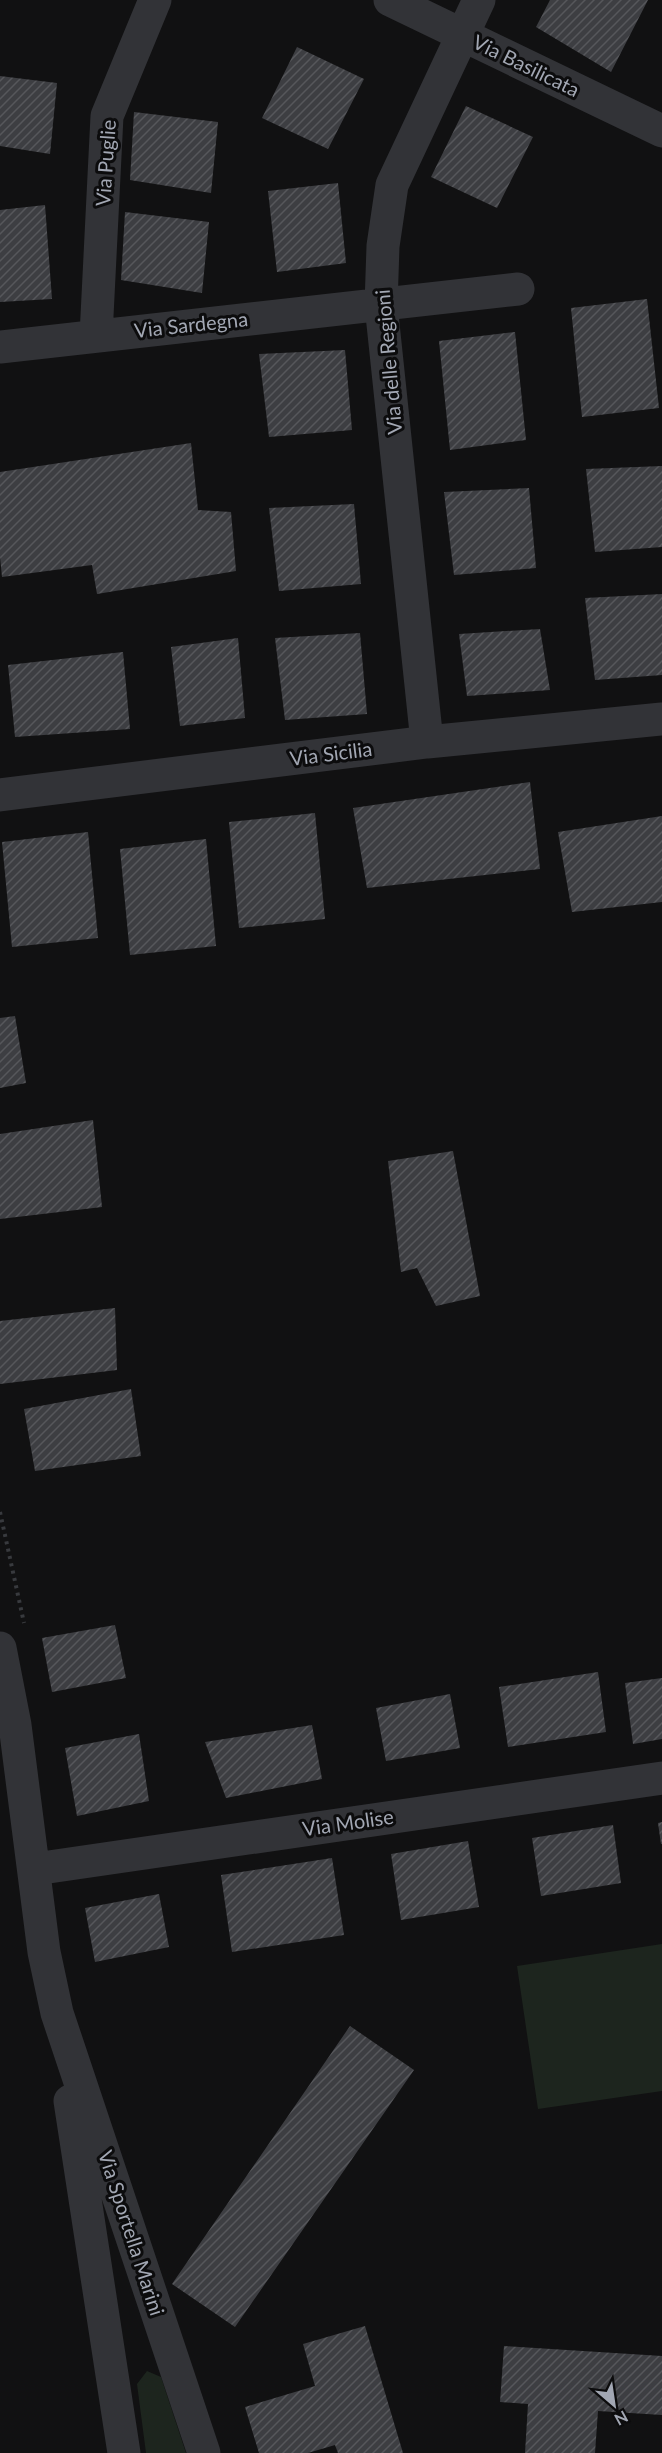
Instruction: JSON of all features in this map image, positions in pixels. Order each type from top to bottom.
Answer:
[{"type":"street","name":"Via Puglie","points":[[96,336],[107,116],[155,0]]},
{"type":"street","name":"Via Basilicata","points":[[390,0],[662,130]]},
{"type":"street","name":"Via delle Regioni","points":[[427,742],[381,304],[383,246],[392,185],[479,0]]},
{"type":"street","name":"Via Sardegna","points":[[0,347],[518,289]]},
{"type":"street","name":"Via Sicilia","points":[[0,795],[427,742],[662,719]]},
{"type":"street","name":"Via Sportella Marini","points":[[0,1648],[15,1725],[44,1952],[57,2013],[124,2453]]},
{"type":"street","name":"Via Molise","points":[[35,1869],[662,1778]]},
{"type":"street","name":"Via Sportella Marini","points":[[57,2013],[204,2453]]},
{"type":"shaded area","points":[[662,1944],[662,2091],[538,2109],[517,1966]]},
{"type":"shaded area","points":[[147,2371],[161,2377],[186,2453],[146,2453],[137,2384]]},
{"type":"building","points":[[550,0],[648,0],[611,72],[536,27]]},
{"type":"building","points":[[297,47],[364,79],[328,149],[262,118]]},
{"type":"building","points":[[0,76],[57,83],[50,154],[0,146]]},
{"type":"building","points":[[466,106],[533,137],[497,208],[431,177]]},
{"type":"building","points":[[134,112],[218,122],[211,193],[130,180]]},
{"type":"building","points":[[338,183],[346,263],[277,272],[268,191]]},
{"type":"building","points":[[45,205],[52,299],[0,302],[0,210]]},
{"type":"building","points":[[125,212],[209,222],[202,293],[121,280]]},
{"type":"building","points":[[647,299],[659,408],[582,417],[571,308]]},
{"type":"building","points":[[515,332],[526,440],[450,450],[439,341]]},
{"type":"building","points":[[345,350],[352,430],[269,437],[259,354]]},
{"type":"building","points":[[191,443],[198,510],[231,512],[236,571],[97,594],[92,565],[2,577],[0,472]]},
{"type":"building","points":[[662,466],[662,547],[595,552],[586,469]]},
{"type":"building","points":[[529,488],[536,568],[454,575],[444,492]]},
{"type":"building","points":[[354,504],[361,584],[279,591],[269,508]]},
{"type":"building","points":[[662,594],[662,675],[595,680],[585,598]]},
{"type":"building","points":[[540,629],[550,690],[467,696],[459,634]]},
{"type":"building","points":[[360,633],[367,714],[285,720],[275,638]]},
{"type":"building","points":[[238,638],[245,718],[180,726],[171,647]]},
{"type":"building","points":[[123,652],[130,729],[15,737],[8,665]]},
{"type":"building","points":[[530,782],[540,869],[367,888],[353,808]]},
{"type":"building","points":[[315,813],[325,919],[239,928],[229,822]]},
{"type":"building","points":[[662,816],[662,902],[572,912],[558,832]]},
{"type":"building","points":[[88,832],[98,938],[12,947],[2,842]]},
{"type":"building","points":[[206,839],[216,946],[130,955],[120,849]]},
{"type":"building","points":[[15,1016],[26,1083],[0,1088],[0,1018]]},
{"type":"building","points":[[93,1120],[102,1207],[0,1219],[0,1134]]},
{"type":"building","points":[[453,1151],[480,1296],[436,1306],[417,1268],[401,1272],[388,1161]]},
{"type":"building","points":[[115,1308],[117,1370],[0,1384],[0,1321]]},
{"type":"building","points":[[131,1389],[141,1456],[35,1471],[24,1409]]},
{"type":"building","points":[[115,1625],[126,1678],[52,1692],[42,1638]]},
{"type":"building","points":[[598,1672],[606,1732],[508,1747],[499,1687]]},
{"type":"building","points":[[662,1678],[662,1739],[633,1744],[625,1683]]},
{"type":"building","points":[[450,1694],[460,1748],[386,1761],[376,1708]]},
{"type":"building","points":[[312,1725],[322,1779],[226,1798],[205,1742]]},
{"type":"building","points":[[139,1734],[149,1801],[77,1816],[65,1748]]},
{"type":"building","points":[[662,1822],[662,1844],[661,1844],[658,1823]]},
{"type":"building","points":[[613,1825],[621,1883],[541,1896],[532,1838]]},
{"type":"building","points":[[468,1841],[479,1907],[401,1920],[391,1854]]},
{"type":"building","points":[[332,1858],[344,1935],[232,1952],[221,1875]]},
{"type":"building","points":[[159,1894],[169,1947],[95,1962],[85,1908]]},
{"type":"building","points":[[350,2026],[414,2070],[235,2327],[172,2284]]},
{"type":"building","points":[[365,2326],[403,2453],[338,2453],[335,2445],[308,2453],[259,2453],[245,2407],[315,2386],[303,2344]]},
{"type":"building","points":[[504,2346],[662,2356],[662,2415],[598,2411],[595,2453],[525,2453],[528,2404],[500,2402]]}]
